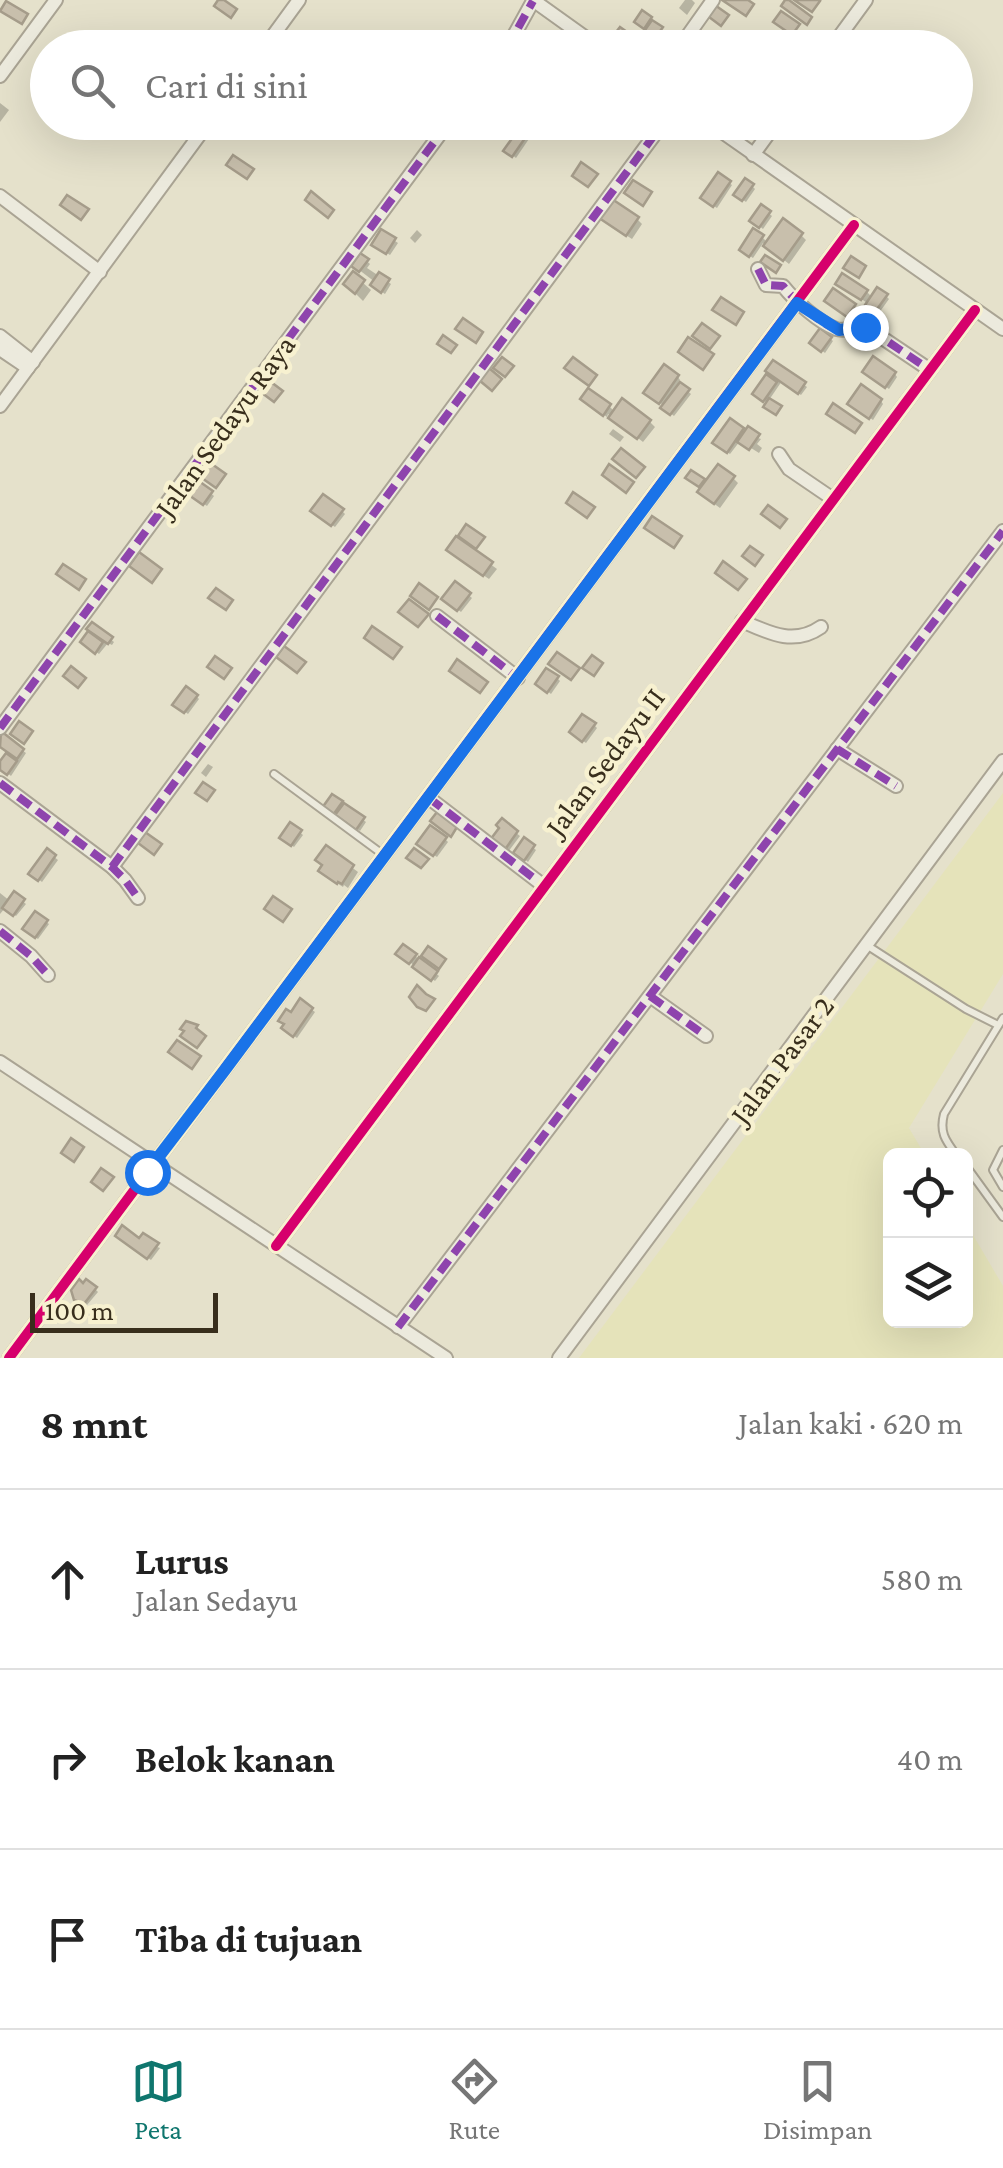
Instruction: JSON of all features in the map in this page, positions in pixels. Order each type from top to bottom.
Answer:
[{"type":"street","points":[[34,30],[56,0]]},
{"type":"street","points":[[277,30],[298,0]]},
{"type":"street","points":[[517,30],[533,0],[554,6],[580,30]]},
{"type":"street","points":[[692,30],[713,0]]},
{"type":"street","points":[[844,30],[866,0]]},
{"type":"street","points":[[0,76],[30,35]]},
{"type":"street","points":[[0,406],[196,140]]},
{"type":"street","name":"Jalan Sedayu Raya","points":[[0,728],[436,140]]},
{"type":"street","points":[[112,867],[651,140]]},
{"type":"street","points":[[733,140],[1003,329]]},
{"type":"street","points":[[753,154],[763,140]]},
{"type":"street","points":[[0,196],[100,272]]},
{"type":"street","points":[[10,1358],[854,225]]},
{"type":"street","points":[[758,269],[766,285],[783,286],[797,303],[839,330],[869,328],[930,370]]},
{"type":"street","name":"Jalan Sedayu II","points":[[276,1246],[975,310]]},
{"type":"street","points":[[0,336],[31,365]]},
{"type":"street","points":[[0,349],[31,365]]},
{"type":"street","points":[[779,454],[800,478],[833,500]]},
{"type":"street","points":[[398,1327],[1003,531]]},
{"type":"street","points":[[438,616],[518,678]]},
{"type":"street","points":[[742,621],[782,636],[809,636],[821,627]]},
{"type":"street","points":[[837,749],[896,786]]},
{"type":"street","name":"Jalan Pasar 2","points":[[559,1358],[1003,761]]},
{"type":"street","points":[[0,783],[112,867],[138,898]]},
{"type":"street","points":[[428,798],[544,886]]},
{"type":"street","points":[[0,931],[48,974]]},
{"type":"street","points":[[650,996],[706,1036]]},
{"type":"street","points":[[0,1062],[446,1358]]},
{"type":"lane","points":[[274,774],[385,856]]},
{"type":"lane","points":[[867,945],[966,1009],[1001,1022],[944,1114],[943,1136],[951,1148]]},
{"type":"lane","points":[[1003,1150],[993,1170],[1003,1186]]},
{"type":"lane","points":[[973,1176],[1003,1217]]},
{"type":"shaded area","points":[[1003,793],[1003,974],[909,1128],[921,1148],[883,1148],[883,1328],[973,1328],[973,1235],[1003,1286],[1003,1358],[579,1358]]},
{"type":"building","points":[[218,0],[237,9],[231,18],[214,6]]},
{"type":"building","points":[[722,0],[748,0],[754,4],[746,16]]},
{"type":"building","points":[[785,0],[812,17],[807,25],[781,6]]},
{"type":"building","points":[[794,0],[818,0],[820,1],[812,12]]},
{"type":"building","points":[[6,1],[28,14],[22,24],[0,11]]},
{"type":"building","points":[[712,3],[729,15],[721,26],[705,14]]},
{"type":"building","points":[[642,10],[652,17],[644,29],[634,22]]},
{"type":"building","points":[[781,11],[800,24],[796,30],[785,30],[773,22]]},
{"type":"building","points":[[652,20],[663,27],[661,30],[645,30]]},
{"type":"building","points":[[511,140],[524,140],[512,157],[503,151]]},
{"type":"building","points":[[233,155],[254,169],[247,179],[226,165]]},
{"type":"building","points":[[581,162],[598,174],[588,187],[572,176]]},
{"type":"building","points":[[718,172],[731,181],[713,207],[700,198]]},
{"type":"building","points":[[745,178],[754,184],[742,201],[733,195]]},
{"type":"building","points":[[633,180],[652,192],[643,206],[624,193]]},
{"type":"building","points":[[311,191],[334,210],[328,218],[305,200]]},
{"type":"building","points":[[67,195],[89,209],[81,220],[60,205]]},
{"type":"building","points":[[612,199],[639,217],[626,236],[599,218]]},
{"type":"building","points":[[761,204],[771,211],[759,228],[749,221]]},
{"type":"building","points":[[783,218],[803,233],[783,261],[763,246]]},
{"type":"building","points":[[753,228],[764,235],[749,257],[739,250]]},
{"type":"building","points":[[381,229],[396,238],[386,254],[371,245]]},
{"type":"building","points":[[360,253],[369,259],[359,272],[351,266]]},
{"type":"building","points":[[765,255],[781,265],[776,273],[760,262]]},
{"type":"building","points":[[851,256],[866,266],[859,278],[843,268]]},
{"type":"building","points":[[353,271],[365,280],[355,294],[343,284]]},
{"type":"building","points":[[379,272],[390,279],[381,293],[370,285]]},
{"type":"building","points":[[842,273],[868,290],[861,300],[835,284]]},
{"type":"building","points":[[877,287],[888,294],[875,312],[865,305]]},
{"type":"building","points":[[833,288],[856,304],[847,317],[824,301]]},
{"type":"building","points":[[721,297],[744,312],[736,325],[712,310]]},
{"type":"building","points":[[463,318],[483,332],[476,343],[455,329]]},
{"type":"building","points":[[702,323],[720,336],[710,349],[692,336]]},
{"type":"building","points":[[820,328],[832,337],[821,352],[809,343]]},
{"type":"building","points":[[443,335],[457,345],[451,353],[437,344]]},
{"type":"building","points":[[688,337],[714,354],[703,370],[678,352]]},
{"type":"building","points":[[873,356],[896,372],[885,388],[862,372]]},
{"type":"building","points":[[502,357],[514,366],[505,377],[493,368]]},
{"type":"building","points":[[573,357],[597,375],[589,386],[564,368]]},
{"type":"building","points":[[773,360],[806,382],[798,394],[765,371]]},
{"type":"building","points":[[664,364],[679,375],[659,404],[643,393]]},
{"type":"building","points":[[489,368],[502,379],[492,391],[479,380]]},
{"type":"building","points":[[766,374],[777,382],[763,402],[752,394]]},
{"type":"building","points":[[267,379],[283,391],[274,402],[258,390]]},
{"type":"building","points":[[680,382],[690,389],[670,415],[660,408]]},
{"type":"building","points":[[861,384],[882,399],[869,419],[847,404]]},
{"type":"building","points":[[588,388],[611,404],[603,416],[580,399]]},
{"type":"building","points":[[622,398],[651,420],[637,439],[608,418]]},
{"type":"building","points":[[769,398],[782,406],[776,415],[763,407]]},
{"type":"building","points":[[833,403],[862,423],[855,433],[826,414]]},
{"type":"building","points":[[730,418],[744,428],[727,453],[712,443]]},
{"type":"building","points":[[748,426],[760,434],[749,450],[737,442]]},
{"type":"building","points":[[621,448],[645,467],[636,478],[612,459]]},
{"type":"building","points":[[209,462],[226,474],[216,488],[199,476]]},
{"type":"building","points":[[609,464],[634,482],[626,493],[602,475]]},
{"type":"building","points":[[718,464],[735,476],[714,504],[697,492]]},
{"type":"building","points":[[691,470],[705,479],[699,487],[685,478]]},
{"type":"building","points":[[193,477],[213,491],[203,505],[183,491]]},
{"type":"building","points":[[573,492],[595,507],[587,518],[566,503]]},
{"type":"building","points":[[323,494],[344,509],[331,526],[310,511]]},
{"type":"building","points":[[768,505],[787,519],[780,528],[761,514]]},
{"type":"building","points":[[652,516],[682,536],[674,548],[644,528]]},
{"type":"building","points":[[466,524],[485,537],[476,549],[458,536]]},
{"type":"building","points":[[456,536],[493,562],[483,576],[446,550]]},
{"type":"building","points":[[750,546],[763,555],[755,566],[742,556]]},
{"type":"building","points":[[139,552],[162,569],[152,583],[129,566]]},
{"type":"building","points":[[723,561],[747,579],[738,590],[715,573]]},
{"type":"building","points":[[63,564],[86,579],[79,590],[56,574]]},
{"type":"building","points":[[455,581],[471,593],[457,611],[441,599]]},
{"type":"building","points":[[419,583],[438,597],[429,610],[410,596]]},
{"type":"building","points":[[216,588],[233,600],[226,610],[208,598]]},
{"type":"building","points":[[409,599],[429,614],[418,627],[398,612]]},
{"type":"building","points":[[92,622],[113,637],[108,644],[86,629]]},
{"type":"building","points":[[372,626],[402,647],[393,659],[364,638]]},
{"type":"building","points":[[88,631],[103,642],[95,654],[80,642]]},
{"type":"building","points":[[284,646],[306,662],[297,673],[276,657]]},
{"type":"building","points":[[557,652],[580,668],[571,680],[548,664]]},
{"type":"building","points":[[592,655],[603,663],[594,676],[582,668]]},
{"type":"building","points":[[215,656],[232,668],[224,679],[207,667]]},
{"type":"building","points":[[457,659],[488,682],[480,693],[449,671]]},
{"type":"building","points":[[71,666],[86,678],[78,688],[63,676]]},
{"type":"building","points":[[546,668],[559,676],[547,693],[535,684]]},
{"type":"building","points":[[186,686],[198,695],[184,713],[172,705]]},
{"type":"building","points":[[582,714],[596,723],[582,742],[569,732]]},
{"type":"building","points":[[19,721],[33,731],[24,744],[10,734]]},
{"type":"building","points":[[1,731],[24,749],[17,759],[0,747]]},
{"type":"building","points":[[6,753],[17,761],[7,775],[0,770]]},
{"type":"building","points":[[203,782],[215,790],[207,801],[195,793]]},
{"type":"building","points":[[332,794],[343,801],[333,815],[322,808]]},
{"type":"building","points":[[344,803],[365,817],[356,830],[335,815]]},
{"type":"building","points":[[437,812],[457,827],[451,837],[430,821]]},
{"type":"building","points":[[502,818],[518,831],[504,851],[490,840]]},
{"type":"building","points":[[290,822],[302,830],[291,846],[279,838]]},
{"type":"building","points":[[430,825],[447,837],[433,856],[416,844]]},
{"type":"building","points":[[145,832],[162,844],[154,855],[138,843]]},
{"type":"building","points":[[524,837],[535,845],[524,861],[513,853]]},
{"type":"building","points":[[326,845],[354,865],[342,884],[318,871],[322,865],[315,860]]},
{"type":"building","points":[[47,848],[56,855],[38,881],[28,874]]},
{"type":"building","points":[[414,848],[429,859],[421,868],[406,858]]},
{"type":"building","points":[[14,891],[25,899],[13,916],[2,908]]},
{"type":"building","points":[[273,896],[292,909],[283,922],[264,909]]},
{"type":"building","points":[[35,911],[48,920],[35,938],[22,929]]},
{"type":"building","points":[[403,944],[417,954],[409,964],[395,954]]},
{"type":"building","points":[[428,946],[446,959],[439,969],[421,956]]},
{"type":"building","points":[[419,957],[438,971],[431,981],[412,967]]},
{"type":"building","points":[[417,985],[435,999],[426,1011],[409,997]]},
{"type":"building","points":[[300,998],[313,1008],[293,1037],[278,1021],[286,1009],[291,1012]]},
{"type":"building","points":[[186,1021],[198,1025],[196,1028],[206,1036],[197,1048],[180,1036]]},
{"type":"building","points":[[177,1040],[201,1056],[192,1069],[168,1052]]},
{"type":"building","points":[[71,1138],[84,1147],[74,1162],[61,1153]]},
{"type":"building","points":[[101,1168],[114,1177],[103,1191],[91,1182]]},
{"type":"building","points":[[122,1225],[139,1238],[143,1233],[159,1243],[147,1259],[115,1236]]},
{"type":"building","points":[[79,1279],[97,1287],[84,1304],[74,1300],[71,1290]]},
{"type":"marked path","points":[[517,30],[533,1]]},
{"type":"marked path","points":[[0,728],[436,140]]},
{"type":"marked path","points":[[112,867],[651,140]]},
{"type":"marked path","points":[[758,269],[766,285],[783,286],[829,326],[840,330],[869,329],[930,370]]},
{"type":"marked path","points":[[398,1327],[1003,531]]},
{"type":"marked path","points":[[437,616],[518,678]]},
{"type":"marked path","points":[[837,749],[896,786]]},
{"type":"marked path","points":[[0,783],[112,867],[138,898]]},
{"type":"marked path","points":[[429,798],[544,886]]},
{"type":"marked path","points":[[0,931],[48,975]]},
{"type":"marked path","points":[[650,996],[706,1036]]},
{"type":"cycle path","points":[[9,1358],[854,225]]},
{"type":"cycle path","points":[[276,1246],[975,310]]},
{"type":"route","points":[[147,1172],[797,303],[839,330],[865,327]]}]
